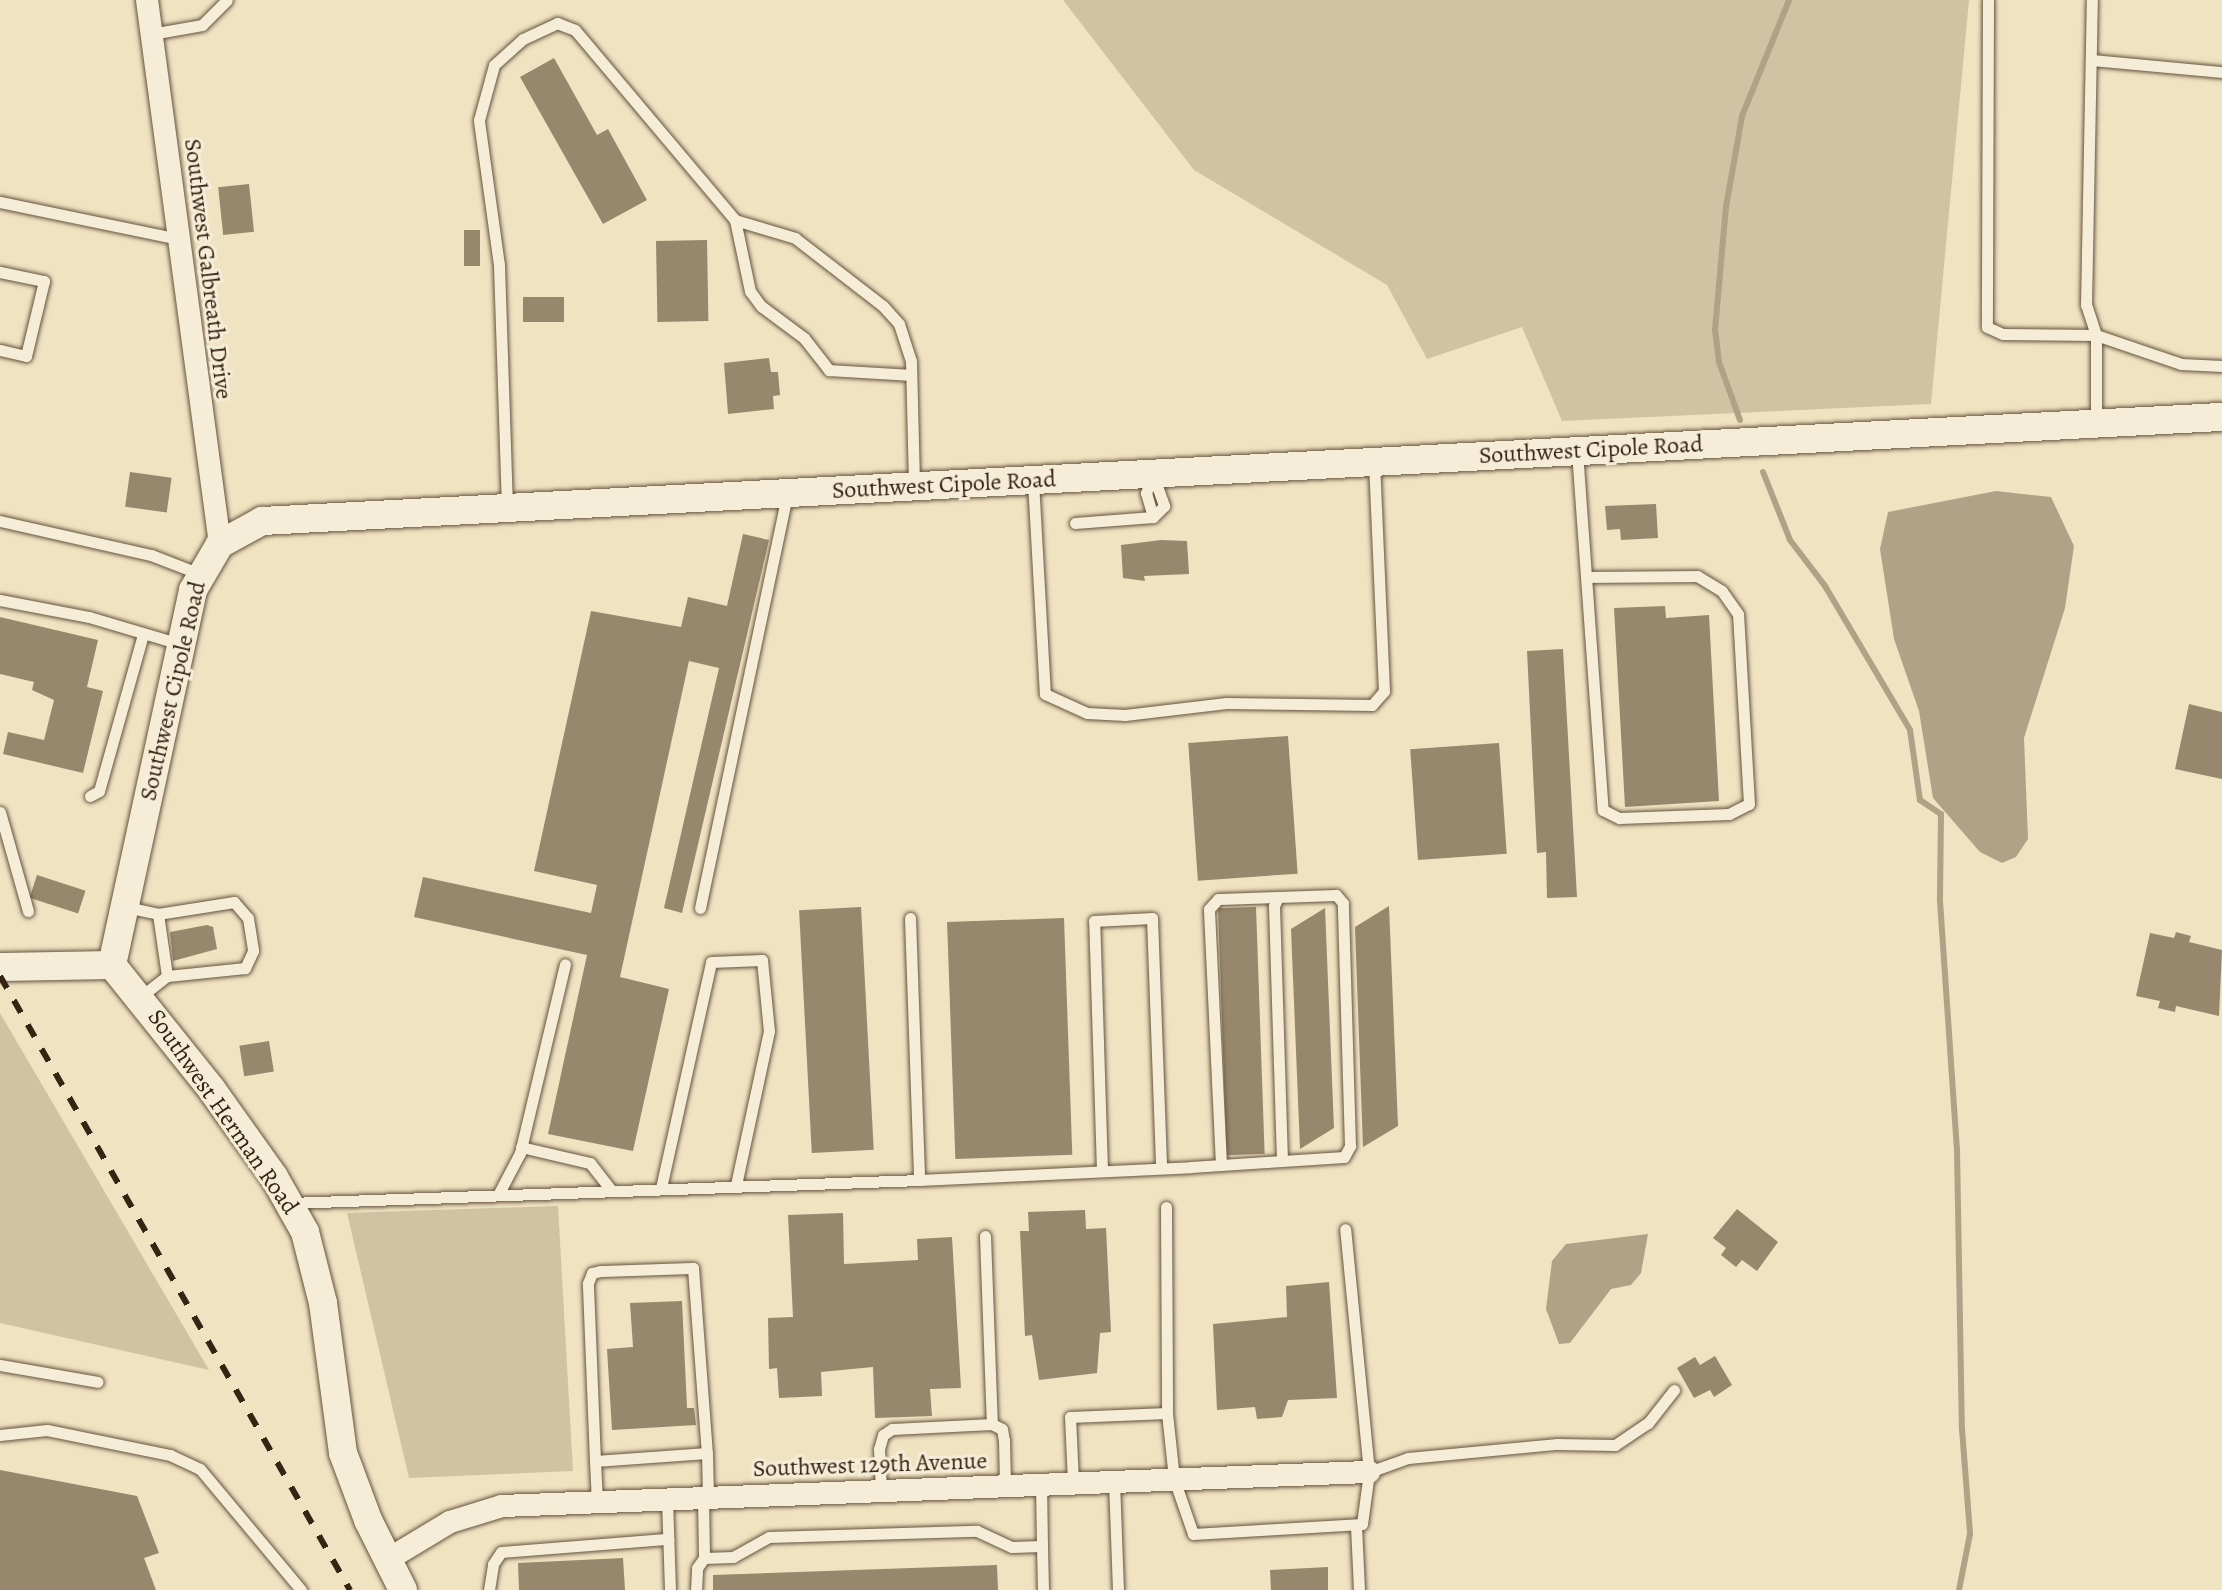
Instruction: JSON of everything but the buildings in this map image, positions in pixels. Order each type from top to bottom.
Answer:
[{"type":"street","name":"Southwest Galbreath Drive","points":[[147,0],[220,544]]},
{"type":"street","name":"Southwest Cipole Road","points":[[112,965],[180,644],[200,574],[220,544],[238,530],[278,518],[1153,475],[2222,417]]},
{"type":"street","points":[[0,967],[112,965]]},
{"type":"street","name":"Southwest Herman Road","points":[[112,965],[141,996],[290,1203],[312,1252],[321,1291],[343,1453],[387,1560],[403,1590]]},
{"type":"street","name":"Southwest 129th Avenue","points":[[387,1560],[474,1513],[597,1502],[1369,1472]]},
{"type":"lane","points":[[151,34],[202,25],[227,0]]},
{"type":"lane","points":[[1988,0],[1987,327],[2003,334],[2096,335],[2181,364],[2222,366]]},
{"type":"lane","points":[[2092,0],[2086,305],[2096,335],[2096,423]]},
{"type":"lane","points":[[507,508],[499,265],[479,120],[494,65],[523,39],[557,23],[575,30],[735,220],[750,291],[761,306],[804,338],[829,370],[911,375]]},
{"type":"lane","points":[[2092,60],[2222,72]]},
{"type":"lane","points":[[0,202],[178,239]]},
{"type":"lane","points":[[735,220],[795,238],[883,306],[907,341],[914,486]]},
{"type":"lane","points":[[0,272],[44,281],[26,356],[0,350]]},
{"type":"lane","points":[[1577,451],[1589,577],[1603,810],[1619,818],[1729,814],[1749,804],[1738,614],[1722,591],[1697,576],[1589,577]]},
{"type":"lane","points":[[1033,480],[1045,694],[1087,713],[1125,715],[1226,703],[1372,705],[1384,691],[1374,463]]},
{"type":"lane","points":[[1075,523],[1153,517],[1146,493],[1153,475]]},
{"type":"lane","points":[[700,908],[787,494]]},
{"type":"lane","points":[[0,521],[151,555],[200,574]]},
{"type":"lane","points":[[0,600],[180,644]]},
{"type":"lane","points":[[90,796],[99,791],[143,634]]},
{"type":"lane","points":[[0,812],[28,911]]},
{"type":"lane","points":[[290,1203],[919,1180],[1221,1165],[1344,1157],[1350,1146],[1343,903],[1336,895],[1218,899],[1209,909],[1221,1165]]},
{"type":"lane","points":[[1278,897],[1282,1161]]},
{"type":"lane","points":[[124,906],[158,914],[234,902],[248,918],[253,951],[245,968],[167,976],[141,996]]},
{"type":"lane","points":[[158,914],[167,976]]},
{"type":"lane","points":[[910,918],[919,1180]]},
{"type":"lane","points":[[1102,1170],[1094,921],[1152,918],[1161,1167]]},
{"type":"lane","points":[[661,1188],[711,962],[762,960],[769,1031],[736,1185]]},
{"type":"lane","points":[[499,1193],[521,1147],[565,964]]},
{"type":"lane","points":[[521,1147],[590,1163],[611,1190]]},
{"type":"lane","points":[[1166,1207],[1167,1413],[1174,1479],[1193,1534],[1356,1526],[1365,1517],[1369,1472],[1345,1229]]},
{"type":"lane","points":[[985,1236],[992,1424]]},
{"type":"lane","points":[[597,1502],[588,1283],[592,1273],[693,1268],[707,1453],[704,1558],[697,1568],[696,1590]]},
{"type":"lane","points":[[0,1365],[98,1382]]},
{"type":"lane","points":[[1369,1472],[1408,1458],[1557,1444],[1615,1445],[1648,1423],[1674,1390]]},
{"type":"lane","points":[[1073,1482],[1070,1417],[1167,1413]]},
{"type":"lane","points":[[881,1490],[879,1449],[883,1435],[892,1429],[992,1424],[1002,1429],[1005,1485]]},
{"type":"lane","points":[[0,1435],[47,1430],[170,1455],[200,1469],[301,1590]]},
{"type":"lane","points":[[595,1461],[707,1453]]},
{"type":"lane","points":[[1114,1481],[1118,1590]]},
{"type":"lane","points":[[1041,1484],[1043,1590]]},
{"type":"lane","points":[[667,1499],[670,1590]]},
{"type":"lane","points":[[1356,1526],[1359,1590]]},
{"type":"lane","points":[[704,1558],[733,1557],[769,1537],[977,1531],[1012,1547],[1042,1546]]},
{"type":"lane","points":[[489,1590],[493,1564],[501,1552],[668,1539]]},
{"type":"shaded area","points":[[1063,0],[1969,0],[1931,404],[1562,421],[1522,327],[1427,359],[1387,285],[1194,170]]},
{"type":"shaded area","points":[[1996,491],[2051,497],[2074,546],[2065,608],[2024,738],[2028,839],[2016,857],[2002,863],[1980,852],[1933,798],[1919,711],[1894,639],[1880,549],[1888,512]]},
{"type":"shaded area","points":[[0,1013],[209,1370],[0,1323]]},
{"type":"shaded area","points":[[558,1206],[573,1471],[409,1478],[347,1213]]},
{"type":"shaded area","points":[[1648,1234],[1641,1273],[1631,1285],[1611,1289],[1570,1343],[1559,1344],[1546,1309],[1552,1261],[1566,1244]]},
{"type":"waterway","points":[[1740,420],[1719,362],[1715,330],[1726,207],[1742,116],[1789,0]]},
{"type":"waterway","points":[[1763,472],[1790,540],[1825,586],[1910,730],[1920,800],[1941,814],[1940,901],[1957,1149],[1962,1429],[1970,1534],[1959,1590]]},
{"type":"railway","points":[[0,976],[350,1590]]}]
